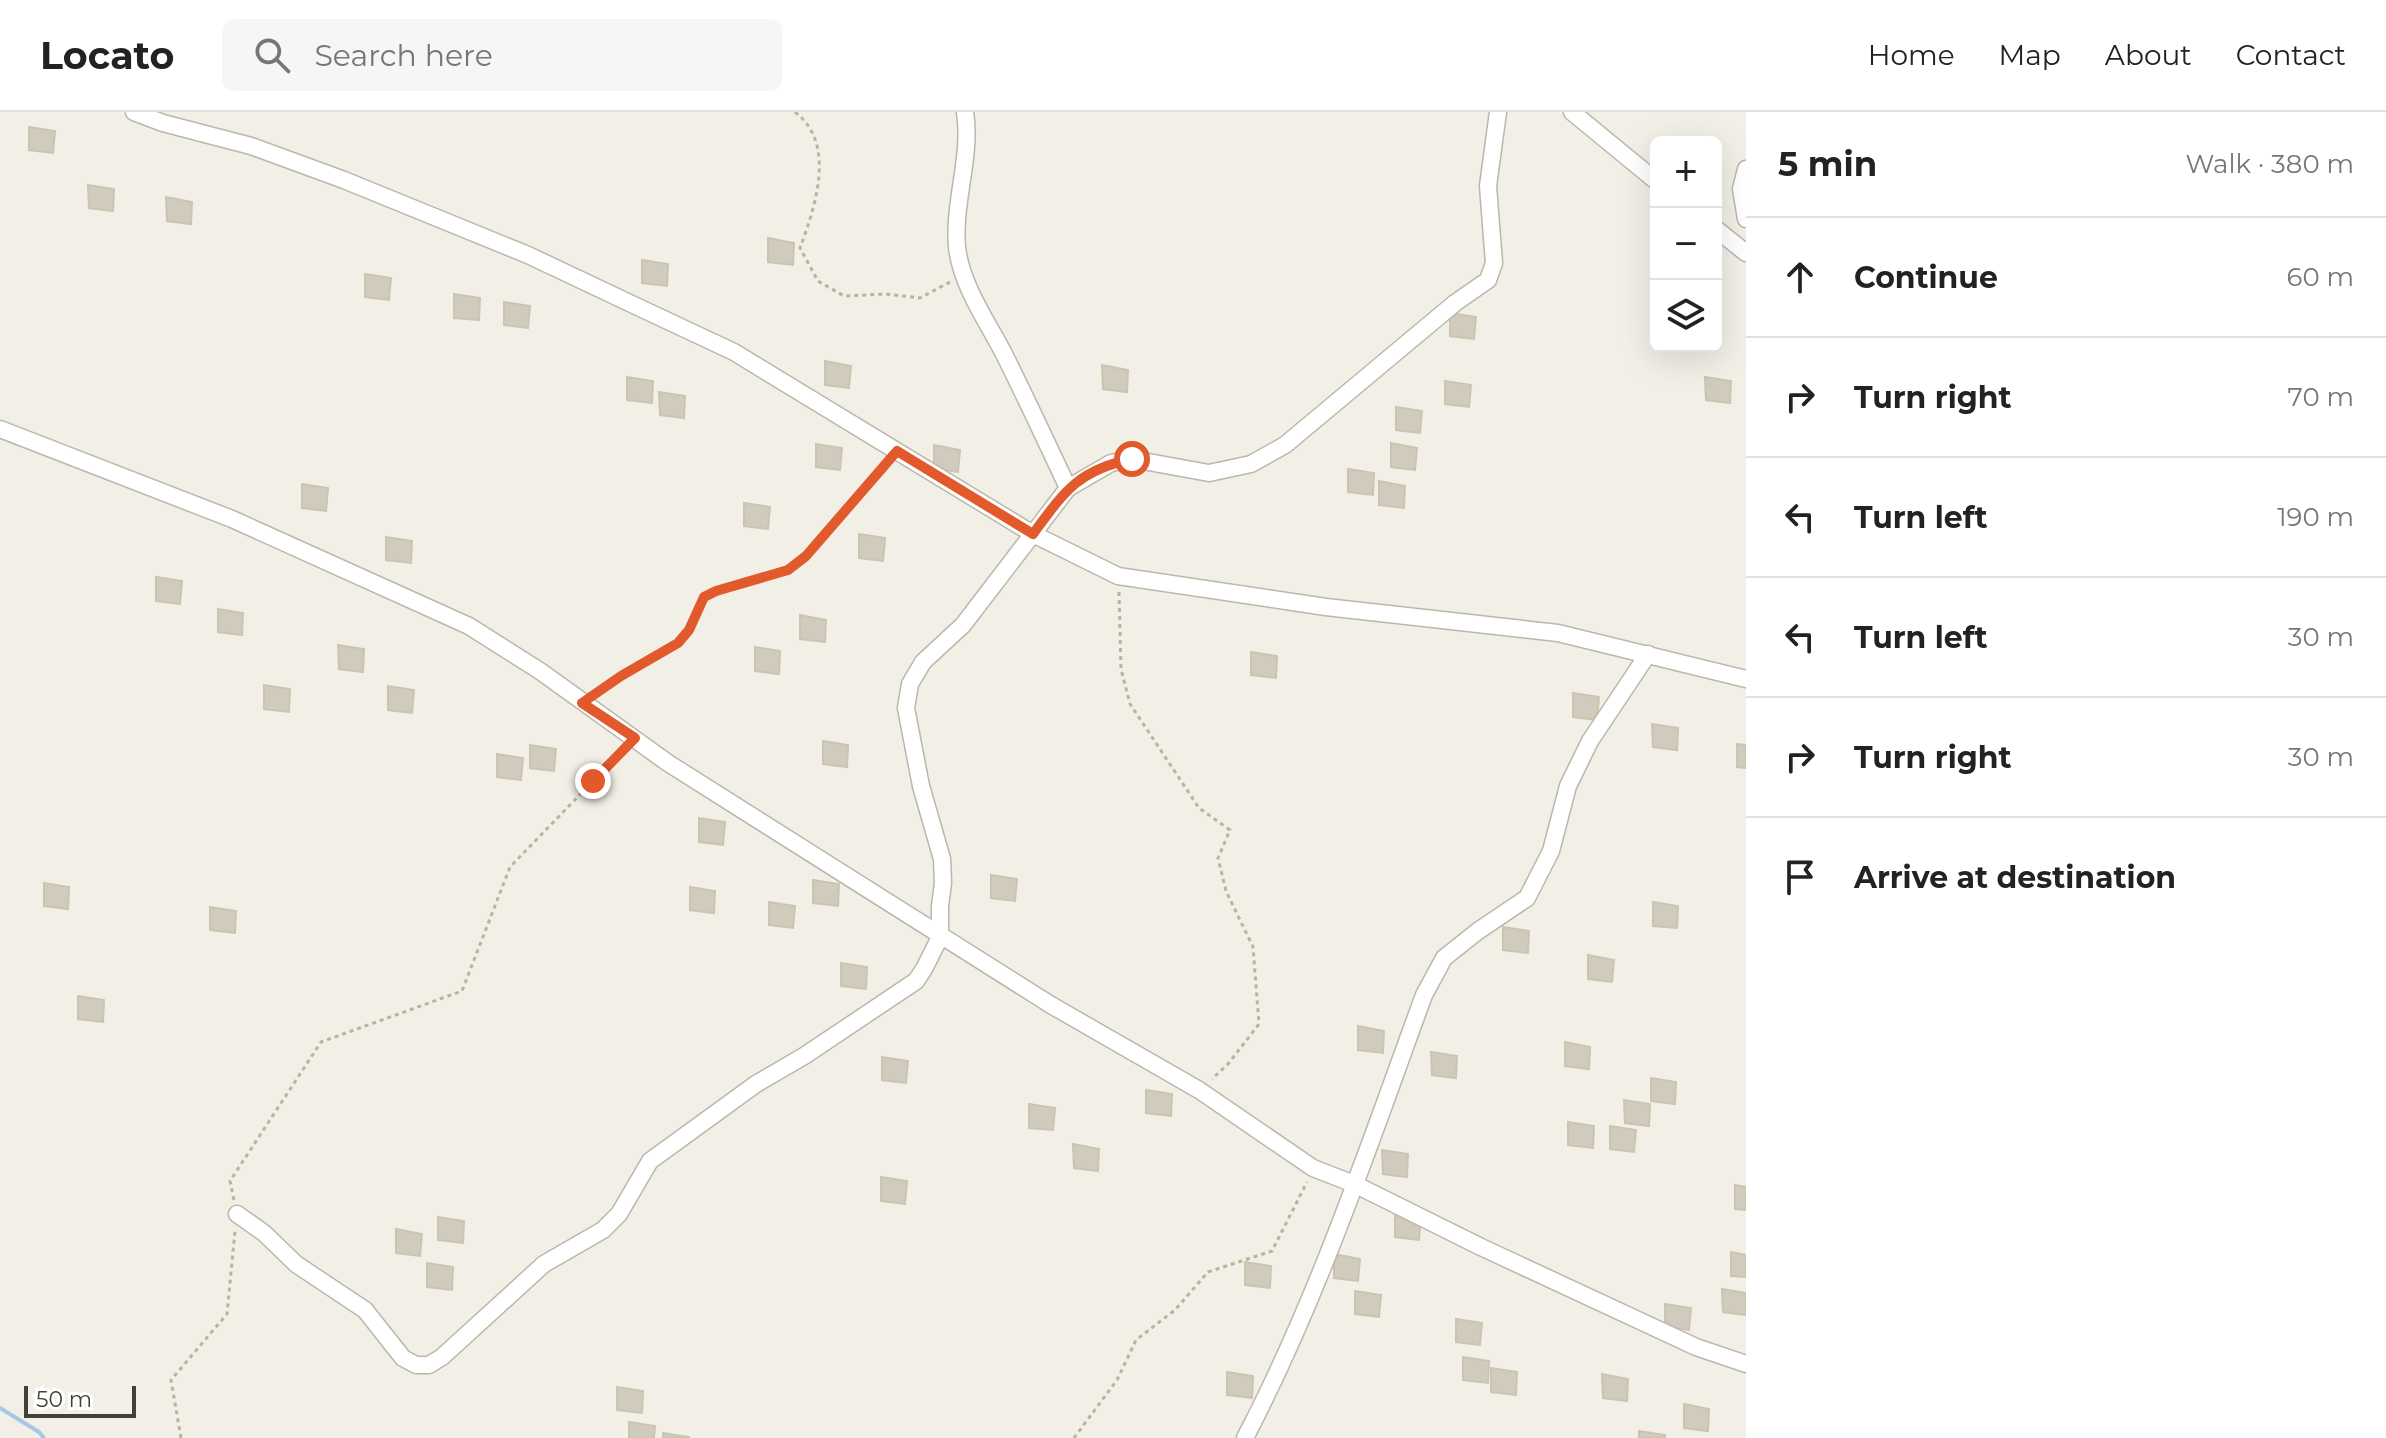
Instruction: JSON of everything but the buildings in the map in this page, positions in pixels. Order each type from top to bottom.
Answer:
[{"type":"street","points":[[134,112],[163,123],[251,146],[528,255],[734,352],[1033,534],[1118,576],[1326,607],[1558,633],[1746,679]]},
{"type":"street","points":[[965,112],[967,127],[958,202],[957,247],[963,274],[1068,488]]},
{"type":"street","points":[[237,1214],[264,1233],[296,1264],[365,1310],[403,1358],[416,1365],[429,1365],[442,1357],[544,1264],[603,1230],[619,1214],[650,1161],[756,1084],[804,1056],[916,981],[940,937],[943,883],[942,859],[921,786],[906,708],[910,684],[923,662],[963,625],[1068,488],[1111,463],[1132,459],[1209,473],[1251,464],[1285,445],[1455,303],[1488,280],[1494,263],[1488,186],[1498,112]]},
{"type":"street","points":[[1572,112],[1650,176]]},
{"type":"street","points":[[1746,169],[1741,189],[1746,219]]},
{"type":"street","points":[[1722,234],[1746,253]]},
{"type":"street","points":[[0,429],[232,519],[469,626],[540,671],[668,763],[940,937],[1199,1090],[1313,1168],[1354,1184],[1696,1347],[1746,1364]]},
{"type":"street","points":[[1245,1438],[1314,1290],[1430,983],[1444,958],[1527,898],[1551,851],[1568,786],[1590,741],[1648,654]]},
{"type":"path","points":[[795,112],[805,120],[818,148],[817,201],[800,248],[818,281],[844,296],[886,294],[920,298],[963,274]]},
{"type":"path","points":[[582,703],[678,643],[689,630],[704,597],[788,570],[797,563],[897,451]]},
{"type":"path","points":[[1118,576],[1121,669],[1130,704],[1199,808],[1230,830],[1218,858],[1226,891],[1253,947],[1259,1024],[1228,1064],[1199,1090]]},
{"type":"path","points":[[181,1438],[171,1380],[227,1314],[237,1214],[230,1181],[321,1042],[462,991],[510,867],[635,738]]},
{"type":"path","points":[[1074,1438],[1117,1380],[1136,1340],[1175,1310],[1208,1272],[1272,1251],[1313,1168]]},
{"type":"waterway","points":[[0,1408],[44,1438]]},
{"type":"route","points":[[593,781],[635,738],[582,703],[678,643],[689,630],[704,597],[788,570],[806,556],[897,451],[1033,534],[1068,488],[1111,463],[1132,459]]}]
